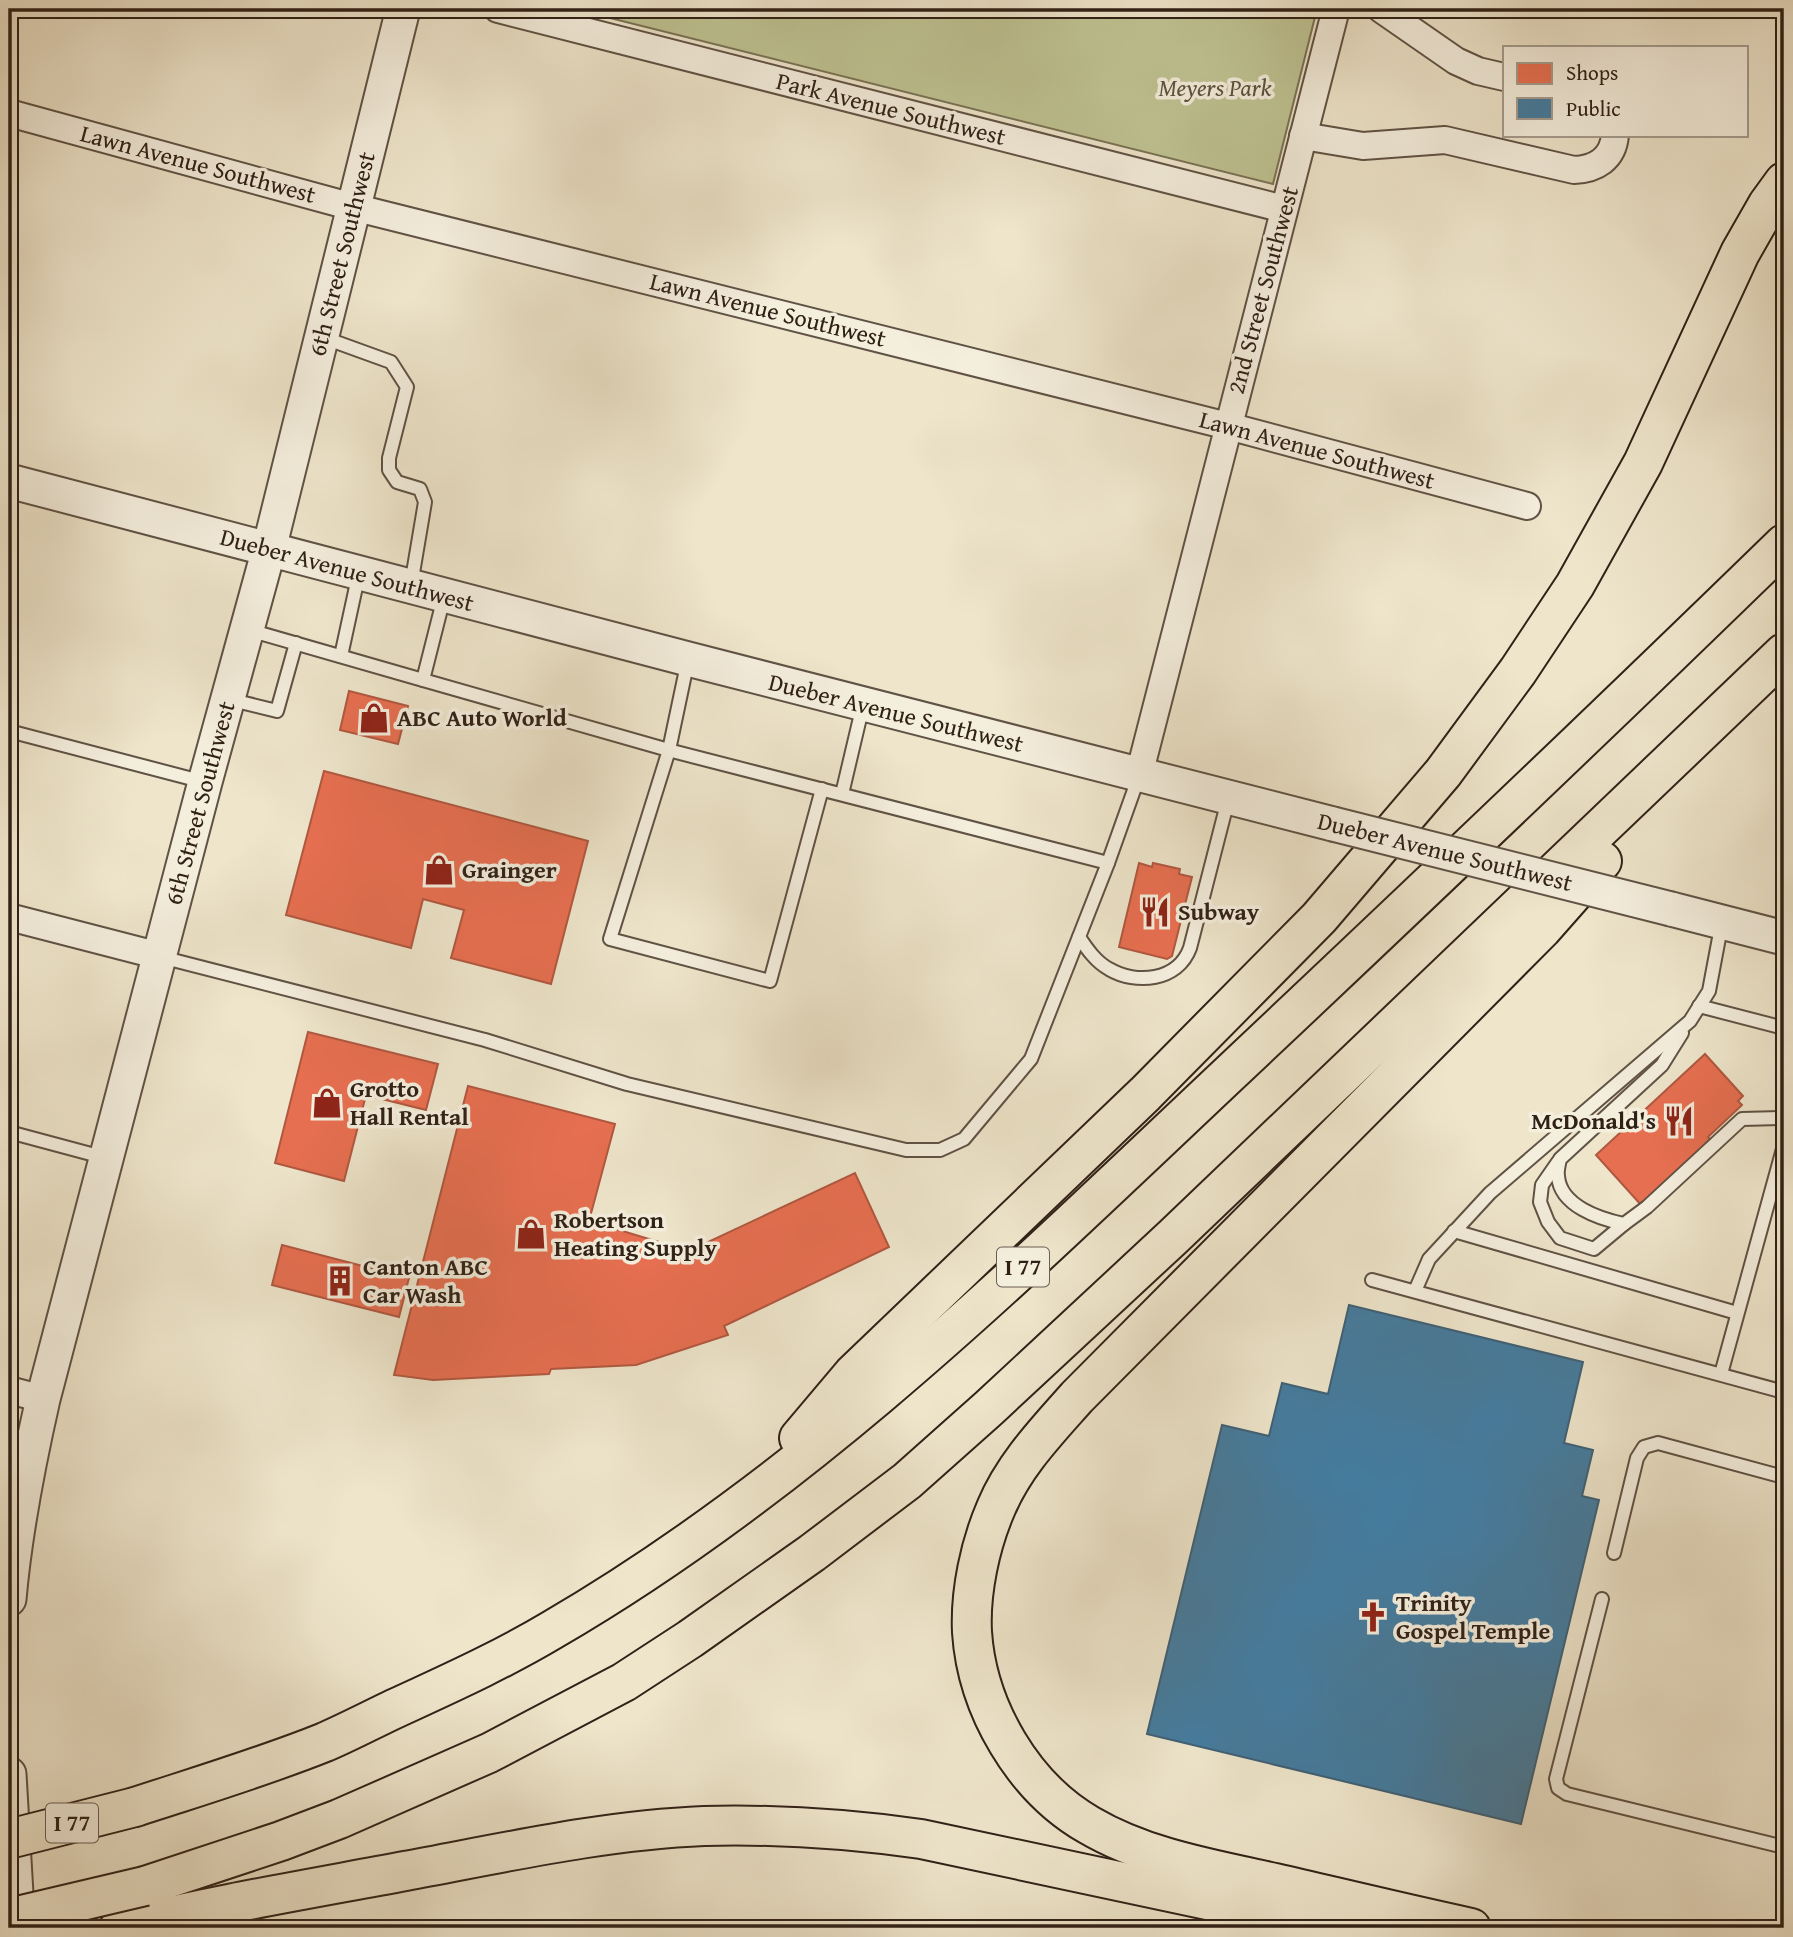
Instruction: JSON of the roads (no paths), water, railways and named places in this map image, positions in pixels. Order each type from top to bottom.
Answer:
[{"type":"highway","points":[[747,1500],[853,1374],[1145,1094],[1319,918],[1443,773],[1518,671],[1575,586],[1643,463],[1740,253],[1784,181]]},
{"type":"highway","name":"I 77","points":[[9,1839],[135,1807],[239,1774],[325,1742],[463,1678],[550,1632],[689,1543],[888,1389],[1035,1257],[1784,544]]},
{"type":"highway","points":[[136,1912],[281,1841],[327,1824],[489,1753],[624,1682],[812,1553],[907,1481],[1183,1228],[1784,654]]},
{"type":"highway","points":[[1471,1928],[1175,1861],[1123,1842],[1087,1824],[1058,1802],[1034,1780],[1016,1755],[992,1713],[980,1675],[972,1632],[975,1587],[984,1543],[996,1508],[1015,1471],[1077,1397],[1542,929],[1784,654]]},
{"type":"highway","points":[[9,1918],[136,1912],[317,1887],[564,1842],[702,1826],[771,1826],[858,1830],[921,1839],[1339,1928]]},
{"type":"street","name":"6th Street Southwest","points":[[9,1599],[12,1558],[43,1399],[269,549],[403,9]]},
{"type":"street","name":"Park Avenue Southwest","points":[[498,9],[1284,209]]},
{"type":"street","name":"2nd Street Southwest","points":[[1139,775],[1336,9]]},
{"type":"street","points":[[1381,9],[1456,61],[1478,71],[1503,77]]},
{"type":"street","name":"Lawn Avenue Southwest","points":[[9,113],[354,207],[1228,426],[1527,506]]},
{"type":"street","points":[[1303,136],[1363,146],[1446,140],[1574,170],[1599,164],[1609,155],[1615,136]]},
{"type":"street","name":"Dueber Avenue Southwest","points":[[9,481],[688,659],[1784,938]]},
{"type":"street","points":[[9,918],[160,956]]},
{"type":"street","points":[[9,1390],[43,1399]]},
{"type":"street","points":[[9,1774],[18,1928]]},
{"type":"lane","points":[[321,337],[391,362],[407,387],[389,458],[389,470],[397,482],[420,489],[425,502],[411,586]]},
{"type":"lane","points":[[341,656],[359,573]]},
{"type":"lane","points":[[423,680],[445,595]]},
{"type":"lane","points":[[246,629],[669,750],[1108,863]]},
{"type":"lane","points":[[228,699],[277,711],[296,643]]},
{"type":"lane","points":[[688,659],[669,750],[610,939],[770,981],[822,789]]},
{"type":"lane","points":[[842,794],[863,704]]},
{"type":"lane","points":[[9,731],[205,782]]},
{"type":"lane","points":[[160,956],[485,1040],[627,1084],[914,1152],[940,1150],[964,1139],[1031,1059],[1108,863],[1139,775]]},
{"type":"lane","points":[[1079,937],[1103,965],[1128,977],[1154,977],[1167,974],[1179,966],[1192,941],[1228,798]]},
{"type":"lane","points":[[1722,922],[1709,991],[1662,1065],[1560,1159],[1542,1185],[1540,1202],[1548,1222],[1560,1238],[1594,1249],[1647,1207],[1742,1119],[1781,1118]]},
{"type":"lane","points":[[1699,1006],[1784,1028]]},
{"type":"lane","points":[[1415,1291],[1429,1258],[1490,1193],[1690,1021]]},
{"type":"lane","points":[[9,1132],[107,1158]]},
{"type":"lane","points":[[1721,1374],[1784,1144]]},
{"type":"lane","points":[[1560,1159],[1558,1177],[1565,1196],[1604,1220],[1624,1224]]},
{"type":"lane","points":[[1454,1231],[1737,1313]]},
{"type":"lane","points":[[1373,1280],[1784,1392]]},
{"type":"lane","points":[[1614,1553],[1637,1458],[1644,1447],[1658,1443],[1784,1477]]},
{"type":"lane","points":[[1602,1598],[1556,1779],[1558,1788],[1567,1794],[1784,1847]]},
{"type":"place","name":"ABC Auto World","points":[[374,718]]},
{"type":"place","name":"Grainger","points":[[439,870]]},
{"type":"place","name":"Subway","points":[[1155,912]]},
{"type":"place","name":"Grotto Hall Rental","points":[[327,1103]]},
{"type":"place","name":"McDonald's","points":[[1679,1121]]},
{"type":"place","name":"Robertson Heating Supply","points":[[531,1234]]},
{"type":"place","name":"Canton ABC Car Wash","points":[[340,1281]]},
{"type":"place","name":"Trinity Gospel Temple","points":[[1373,1617]]},
{"type":"park label","name":"Meyers Park","points":[[1215,88]]}]
